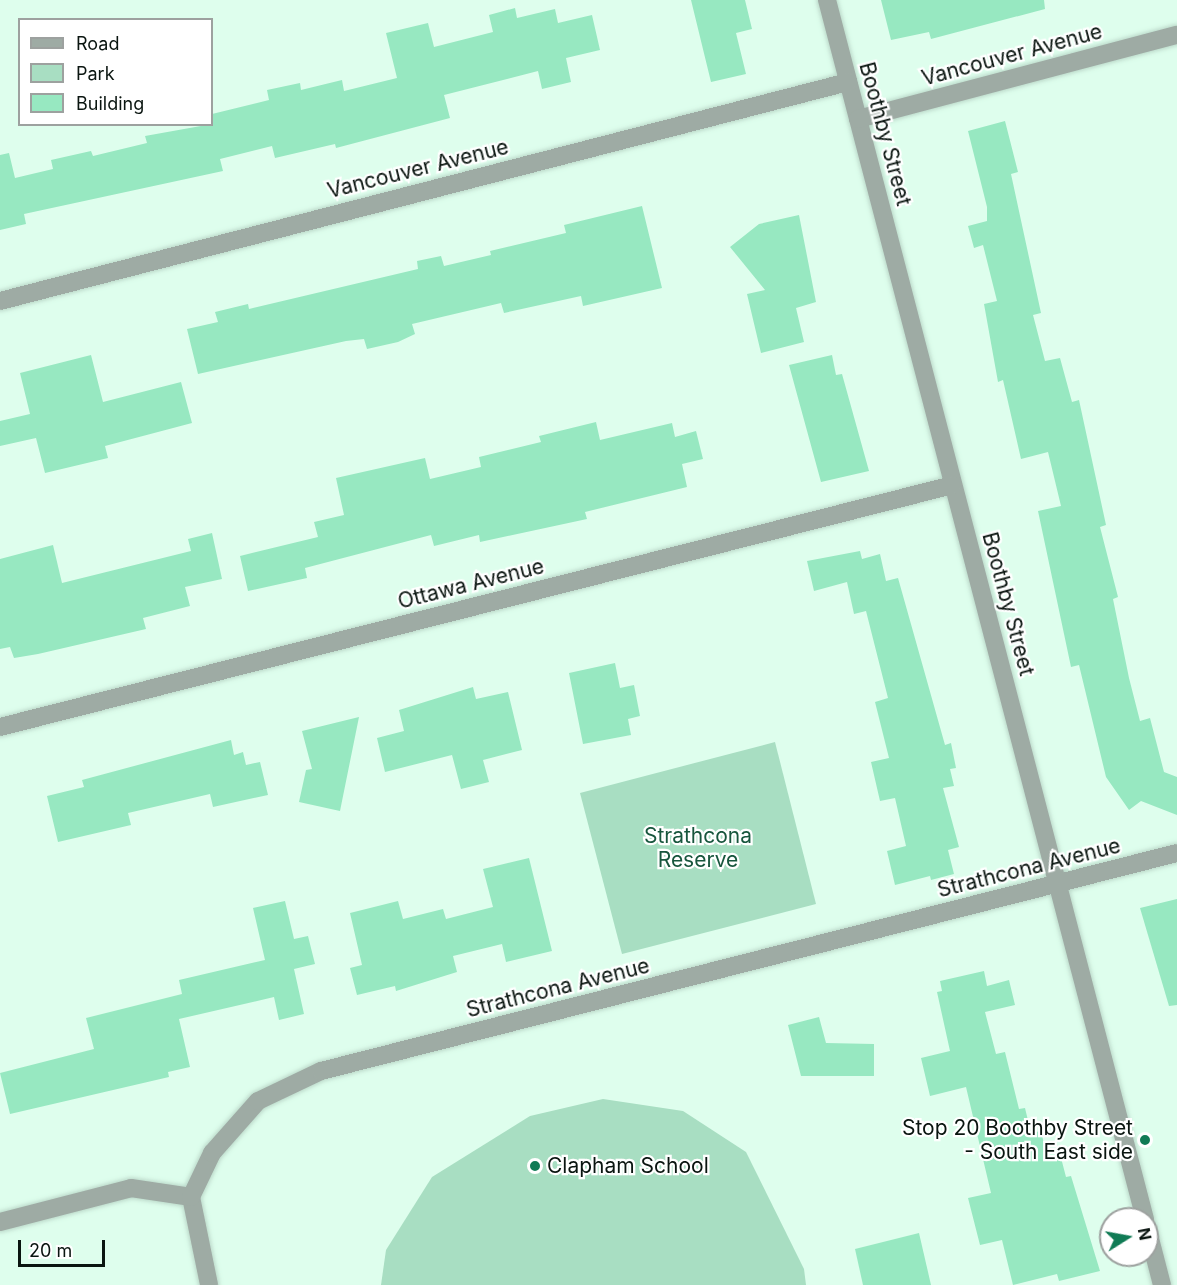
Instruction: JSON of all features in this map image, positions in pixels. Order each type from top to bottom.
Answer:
[{"type":"street","name":"Boothby Street","points":[[827,0],[1142,1207]]},
{"type":"street","name":"Vancouver Avenue","points":[[858,119],[1177,34]]},
{"type":"street","name":"Vancouver Avenue","points":[[0,301],[848,82]]},
{"type":"street","name":"Ottawa Avenue","points":[[0,727],[953,484]]},
{"type":"street","name":"Strathcona Avenue","points":[[190,1197],[212,1153],[258,1101],[321,1071],[1177,853]]},
{"type":"street","points":[[0,1222],[131,1188],[190,1197],[209,1285]]},
{"type":"street","points":[[1157,1267],[1162,1285]]},
{"type":"green space","name":"Strathcona Reserve","points":[[775,742],[816,904],[622,954],[580,793]]},
{"type":"green space","points":[[603,1099],[683,1111],[746,1152],[804,1269],[806,1285],[381,1285],[386,1250],[432,1177],[530,1116]]},
{"type":"building","points":[[691,0],[745,0],[752,29],[736,33],[746,74],[711,82]]},
{"type":"building","points":[[881,0],[1044,0],[1045,9],[931,39],[929,32],[891,40]]},
{"type":"building","points":[[515,8],[517,18],[555,9],[558,23],[592,15],[600,50],[566,58],[571,82],[542,89],[538,71],[444,95],[450,118],[336,148],[335,144],[275,158],[272,146],[220,159],[223,171],[24,214],[26,224],[0,230],[0,155],[9,153],[15,178],[53,169],[51,160],[91,151],[93,156],[147,143],[145,136],[213,126],[213,114],[269,100],[267,90],[300,83],[301,90],[342,80],[344,91],[397,78],[386,33],[428,23],[434,47],[493,32],[489,15]]},
{"type":"building","points":[[1005,121],[1018,172],[1011,174],[1041,313],[1033,315],[1045,361],[1060,358],[1072,402],[1079,400],[1106,525],[1100,527],[1118,597],[1113,599],[1129,678],[1140,721],[1150,718],[1164,772],[1177,777],[1177,815],[1141,801],[1129,810],[1106,777],[1079,665],[1071,667],[1038,511],[1061,506],[1048,452],[1021,459],[1003,380],[998,382],[984,304],[997,301],[983,245],[974,248],[968,226],[987,221],[987,207],[968,131]]},
{"type":"building","points":[[642,206],[662,288],[583,306],[581,296],[504,313],[501,303],[412,324],[415,334],[398,342],[367,349],[364,339],[346,341],[198,374],[187,329],[218,322],[215,312],[248,304],[249,309],[418,269],[417,261],[441,256],[444,266],[491,255],[490,251],[566,233],[564,225]]},
{"type":"building","points":[[799,215],[816,302],[796,308],[804,342],[761,353],[747,294],[765,290],[730,247],[759,224]]},
{"type":"building","points":[[91,355],[103,402],[181,382],[192,423],[105,446],[108,458],[45,473],[36,438],[0,446],[0,421],[30,414],[20,373]]},
{"type":"building","points":[[832,355],[836,375],[842,374],[869,471],[821,482],[789,365]]},
{"type":"building","points":[[596,422],[600,440],[672,423],[675,437],[696,431],[703,459],[682,464],[687,487],[585,512],[587,519],[480,542],[479,535],[434,546],[431,535],[305,568],[307,578],[248,591],[240,556],[318,537],[314,522],[344,515],[336,478],[425,458],[430,479],[481,467],[479,457],[541,442],[539,436]]},
{"type":"building","points":[[212,533],[222,579],[185,587],[190,606],[143,618],[146,629],[38,654],[14,658],[10,647],[0,649],[0,559],[53,545],[62,583],[191,551],[188,539]]},
{"type":"building","points":[[860,551],[862,559],[880,554],[886,581],[898,578],[945,745],[951,743],[956,768],[950,769],[954,786],[943,788],[959,847],[948,850],[954,874],[931,880],[930,876],[895,885],[887,851],[906,846],[895,798],[880,801],[871,762],[889,758],[875,702],[888,698],[866,611],[854,614],[847,582],[814,591],[807,561]]},
{"type":"building","points":[[615,663],[620,688],[634,685],[640,716],[628,719],[631,735],[583,744],[569,673]]},
{"type":"building","points":[[473,687],[476,699],[508,692],[522,750],[483,760],[489,782],[461,789],[452,755],[385,772],[377,738],[404,731],[399,710]]},
{"type":"building","points":[[359,717],[340,811],[299,802],[306,770],[312,769],[302,731]]},
{"type":"building","points":[[231,740],[234,755],[243,752],[246,765],[260,762],[268,795],[213,807],[210,794],[128,813],[131,825],[58,842],[47,796],[84,787],[82,780]]},
{"type":"building","points":[[529,858],[552,951],[506,962],[502,944],[453,956],[457,972],[396,991],[395,986],[357,995],[350,968],[362,965],[350,913],[398,901],[403,919],[443,909],[446,919],[493,907],[483,869]]},
{"type":"building","points":[[1177,899],[1177,1005],[1169,1006],[1140,908]]},
{"type":"building","points":[[285,901],[294,939],[308,936],[315,964],[294,969],[304,1014],[279,1020],[274,997],[179,1019],[190,1067],[168,1072],[169,1077],[10,1114],[0,1073],[94,1049],[86,1018],[182,994],[179,980],[265,960],[253,908]]},
{"type":"building","points":[[984,971],[987,986],[1009,980],[1015,1005],[985,1012],[996,1054],[1005,1052],[1019,1109],[1025,1108],[1031,1133],[1041,1131],[1047,1157],[1060,1154],[1066,1177],[1071,1176],[1100,1271],[1059,1281],[1057,1274],[1013,1285],[1002,1240],[980,1245],[968,1198],[991,1193],[966,1087],[930,1096],[921,1058],[950,1051],[937,992],[942,991],[940,981]]},
{"type":"building","points":[[819,1017],[826,1043],[874,1044],[874,1076],[801,1076],[788,1025]]},
{"type":"building","points":[[919,1233],[931,1285],[863,1285],[855,1249]]},
{"type":"place","name":"Stop 20 Boothby Street - South East side","points":[[1145,1140]]},
{"type":"place","name":"Clapham School","points":[[535,1166]]}]
